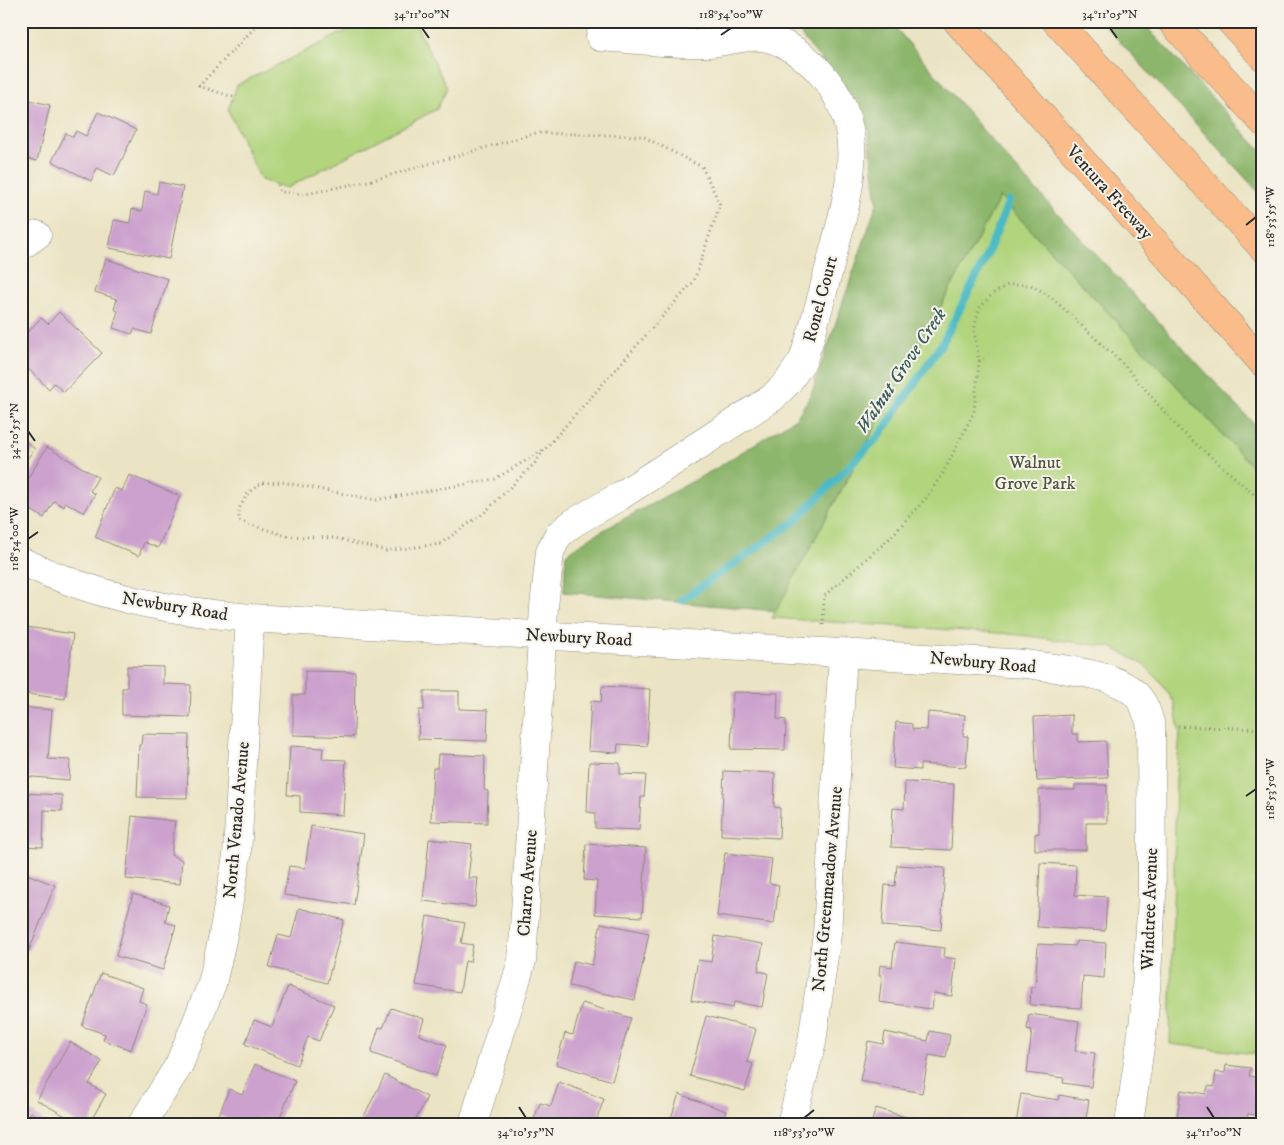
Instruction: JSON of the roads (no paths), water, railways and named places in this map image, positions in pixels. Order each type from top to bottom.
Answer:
[{"type":"main road","name":"Ventura Freeway","points":[[957,21],[1263,363]]},
{"type":"main road","points":[[1056,21],[1263,248]]},
{"type":"main road","points":[[1171,21],[1263,122]]},
{"type":"main road","points":[[1230,21],[1263,57]]},
{"type":"street","name":"Ronel Court","points":[[543,636],[550,552],[558,535],[573,523],[620,496],[752,412],[788,382],[803,360],[849,192],[852,154],[850,128],[840,103],[828,80],[810,61],[789,47],[762,37],[708,43],[600,37]]},
{"type":"street","name":"Newbury Road","points":[[21,561],[58,579],[122,599],[186,612],[250,618],[1026,664],[1101,677],[1122,684],[1138,696]]},
{"type":"street","name":"North Venado Avenue","points":[[142,1124],[179,1065],[212,984],[222,940],[237,856],[250,618]]},
{"type":"street","name":"Charro Avenue","points":[[473,1124],[482,1102],[522,961],[543,636]]},
{"type":"street","name":"North Greenmeadow Avenue","points":[[791,1124],[812,1042],[827,934],[844,652]]},
{"type":"street","name":"Windtree Avenue","points":[[1129,1124],[1144,1019],[1152,897],[1151,726],[1147,711],[1138,696]]},
{"type":"waterway","name":"Walnut Grove Creek","points":[[682,600],[794,522],[879,436],[943,342],[985,260],[1009,201]]},
{"type":"park label","name":"Walnut Grove Park","points":[[1035,472]]}]
